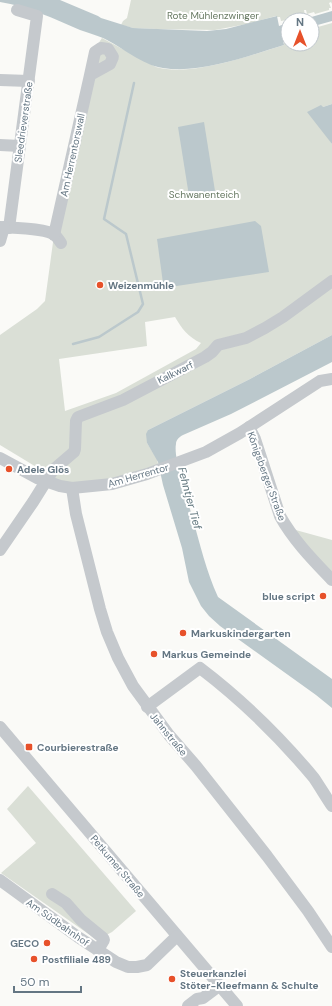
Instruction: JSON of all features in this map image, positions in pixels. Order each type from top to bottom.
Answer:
[{"type":"street","name":"Sleedrieverstraße","points":[[0,241],[20,146],[37,16],[17,10]]},
{"type":"street","name":"Am Herrentorswall","points":[[4,227],[36,230],[58,239],[90,75]]},
{"type":"street","points":[[0,80],[29,81]]},
{"type":"street","points":[[0,145],[20,146]]},
{"type":"street","name":"Kalkwarf","points":[[46,482],[53,470],[74,452],[76,421],[78,417],[123,400],[205,357],[218,345],[246,338],[265,328],[283,317],[332,281]]},
{"type":"street","name":"Am Herrentor","points":[[0,458],[46,482],[60,486],[72,488],[112,484],[157,470],[212,449],[320,381],[332,379]]},
{"type":"street","name":"Königsberger Straße","points":[[249,427],[255,439],[280,516],[286,528],[293,538],[332,580]]},
{"type":"street","points":[[0,550],[46,482]]},
{"type":"street","name":"Jahnstraße","points":[[72,488],[76,514],[94,587],[107,632],[118,658],[147,707],[308,910],[332,945]]},
{"type":"street","points":[[147,707],[200,668],[227,690],[266,726],[315,780],[332,806]]},
{"type":"street","name":"Petkumer Straße","points":[[0,727],[237,1006]]},
{"type":"street","name":"Am Südbahnhof","points":[[1,883],[119,964],[128,967],[137,967],[150,963],[177,936]]},
{"type":"street","points":[[52,894],[66,903],[82,920],[103,938],[104,940],[98,950]]},
{"type":"street","points":[[188,1006],[197,999],[203,998],[219,986]]},
{"type":"green space","name":"Rote Mühlenzwinger","points":[[131,0],[332,0],[332,4],[331,2],[329,3],[331,8],[320,13],[306,12],[306,10],[304,10],[304,12],[280,12],[280,17],[276,16],[247,24],[215,30],[133,28],[121,25],[127,18]]},
{"type":"green space","name":"Schwanenteich","points":[[332,23],[332,104],[323,107],[329,139],[332,144],[332,335],[250,379],[148,430],[147,443],[157,459],[159,469],[112,484],[46,482],[53,469],[47,466],[43,471],[0,445],[0,335],[37,309],[45,301],[54,235],[98,44],[102,38],[156,67],[170,69],[203,67],[280,46],[280,52],[320,52],[320,26]],"holes":[[[175,317],[183,329],[196,341],[201,343],[196,349],[116,393],[65,411],[59,359],[147,346],[145,322]]]},
{"type":"green space","points":[[292,529],[332,540],[332,579]]},
{"type":"green space","points":[[28,786],[136,911],[112,932],[97,940],[1,873],[36,843],[7,809]]},
{"type":"shaded area","points":[[0,0],[60,0],[101,18],[133,28],[207,31],[226,29],[277,16],[280,26],[280,46],[240,59],[208,66],[178,69],[163,68],[140,60],[103,38],[31,10],[0,2]]},
{"type":"shaded area","points":[[332,11],[332,21],[320,24],[320,14]]},
{"type":"shaded area","points":[[332,104],[332,144],[307,112],[321,105],[323,107]]},
{"type":"shaded area","points":[[204,122],[215,191],[189,196],[178,127]]},
{"type":"shaded area","name":"Schwanenteich","points":[[255,221],[261,226],[269,272],[170,287],[163,283],[157,239]]},
{"type":"shaded area","points":[[332,335],[332,362],[231,414],[182,436],[177,441],[176,450],[181,480],[210,577],[218,597],[332,679],[332,708],[220,626],[201,606],[189,582],[182,548],[163,485],[158,462],[147,443],[146,434],[148,430],[250,379]]},
{"type":"waterway","points":[[73,344],[99,337],[138,312],[143,304],[126,234],[104,219],[134,83]]},
{"type":"place","name":"Weizenmühle","points":[[100,285]]},
{"type":"place","name":"Adele Glös","points":[[9,469]]},
{"type":"place","name":"blue script","points":[[323,596]]},
{"type":"place","name":"Markuskindergarten","points":[[183,633]]},
{"type":"place","name":"Markus Gemeinde","points":[[154,654]]},
{"type":"place","name":"Courbierestraße","points":[[29,747]]},
{"type":"place","name":"GECO","points":[[47,943]]},
{"type":"place","name":"Postfiliale 489","points":[[34,959]]},
{"type":"place","name":"Steuerkanzlei Stöter-Kleefmann & Schulte","points":[[172,979]]},
{"type":"water label","name":"Fehntjer Tief","points":[[190,498]]}]
